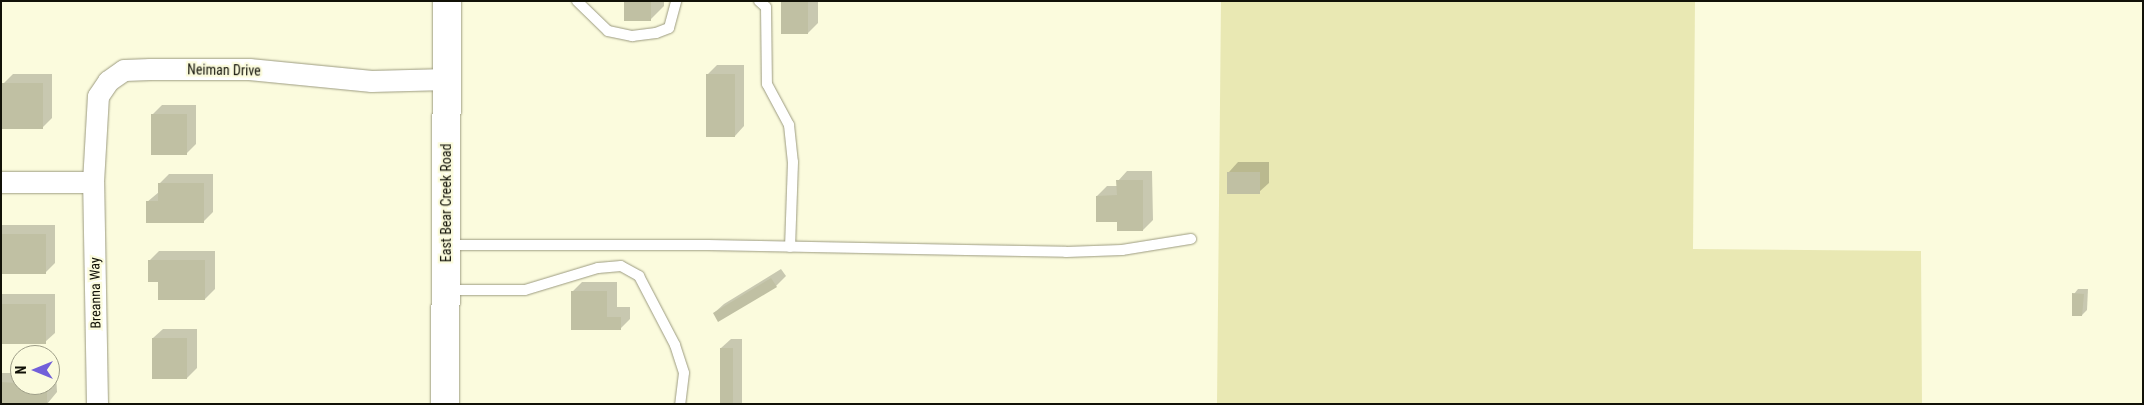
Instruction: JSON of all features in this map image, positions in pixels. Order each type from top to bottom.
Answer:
[{"type":"main road","name":"East Bear Creek Road","points":[[445,404],[447,1]]},
{"type":"street","name":"Neiman Drive","points":[[93,182],[98,96],[108,81],[124,70],[249,69],[371,81],[446,79]]},
{"type":"street","points":[[1,182],[93,182]]},
{"type":"street","name":"Breanna Way","points":[[93,182],[98,404]]},
{"type":"lane","points":[[577,1],[608,31],[632,36],[656,33],[669,28],[676,1]]},
{"type":"lane","points":[[759,1],[766,7],[767,84],[789,125],[793,162],[790,247]]},
{"type":"lane","points":[[446,245],[790,247],[1066,252],[1122,250],[1191,239]]},
{"type":"lane","points":[[446,290],[525,290],[598,268],[621,266],[639,276],[675,345],[684,373],[680,404]]},
{"type":"green space","points":[[1221,1],[1695,1],[1693,249],[1921,251],[1922,404],[1217,404]]},
{"type":"building","points":[[624,1],[651,1],[651,21],[624,21]]},
{"type":"building","points":[[781,1],[808,1],[808,34],[781,34]]},
{"type":"building","points":[[706,74],[735,74],[735,137],[706,137]]},
{"type":"building","points":[[2,83],[43,83],[43,129],[2,129]]},
{"type":"building","points":[[151,114],[187,114],[187,155],[151,155]]},
{"type":"building","points":[[1227,172],[1260,172],[1260,194],[1227,194]]},
{"type":"building","points":[[1116,180],[1143,180],[1143,231],[1117,231],[1117,222],[1096,222],[1096,196],[1117,195]]},
{"type":"building","points":[[158,183],[204,183],[204,223],[146,223],[146,201],[158,201]]},
{"type":"building","points":[[1,234],[46,234],[46,274],[1,274]]},
{"type":"building","points":[[148,260],[205,260],[205,300],[158,300],[158,282],[148,282]]},
{"type":"building","points":[[771,278],[777,287],[718,322],[713,313]]},
{"type":"building","points":[[571,291],[607,291],[607,317],[621,317],[621,330],[571,330]]},
{"type":"building","points":[[2072,293],[2084,294],[2082,316],[2072,316]]},
{"type":"building","points":[[1,304],[46,304],[46,344],[1,344]]},
{"type":"building","points":[[152,338],[187,338],[187,379],[152,379]]},
{"type":"building","points":[[720,348],[733,348],[733,404],[720,404]]},
{"type":"building","points":[[1,382],[10,383],[10,395],[47,395],[47,403],[1,404]]}]
